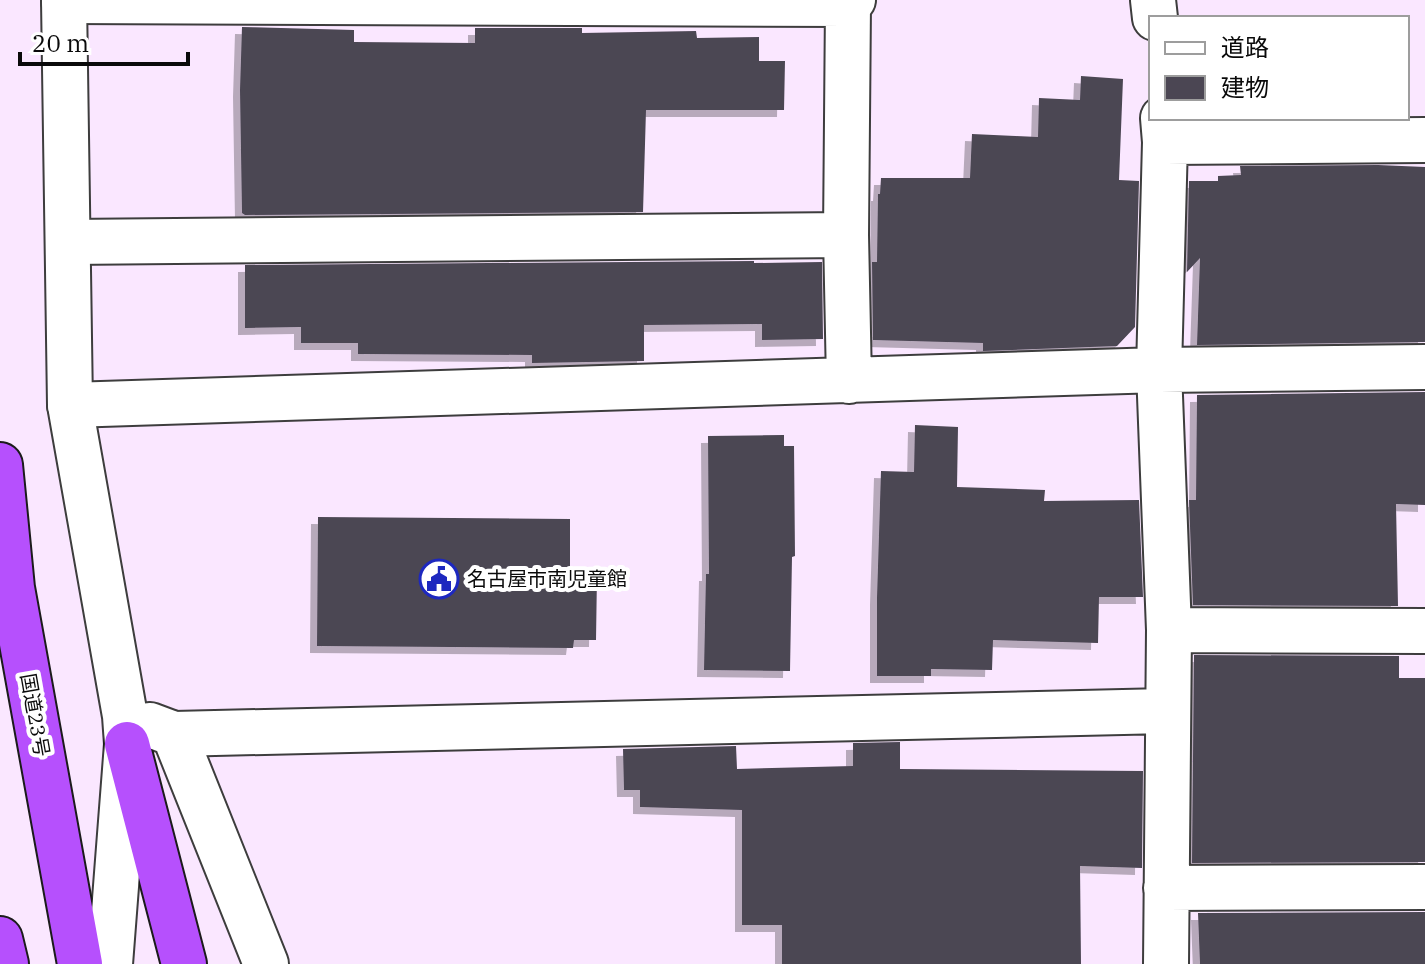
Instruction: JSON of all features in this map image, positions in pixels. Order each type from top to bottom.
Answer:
[{"type":"highway","name":"国道23号","points":[[0,465],[12,588],[80,964]]},
{"type":"highway","points":[[126,730],[184,964]]},
{"type":"highway","points":[[0,939],[6,964]]},
{"type":"street","points":[[110,964],[126,730],[70,405],[64,1],[850,2],[846,235],[849,381]]},
{"type":"street","points":[[1166,964],[1169,630],[1159,370],[1164,130],[1425,140]]},
{"type":"street","points":[[68,242],[846,235]]},
{"type":"street","points":[[70,405],[1159,370],[1425,367]]},
{"type":"street","points":[[1169,630],[1425,631]]},
{"type":"street","points":[[126,730],[174,734],[1166,711]]},
{"type":"street","points":[[174,734],[266,964]]},
{"type":"street","points":[[1166,888],[1425,887]]},
{"type":"building","points":[[242,27],[354,30],[354,42],[475,43],[475,28],[582,28],[582,33],[696,31],[697,38],[759,37],[759,61],[785,61],[784,110],[646,110],[643,212],[245,215],[242,213],[240,90]]},
{"type":"building","points":[[1081,76],[1123,79],[1119,180],[1139,181],[1135,327],[1117,346],[983,351],[983,343],[873,340],[872,262],[877,262],[881,178],[970,178],[972,134],[1038,137],[1039,98],[1080,100]]},
{"type":"building","points":[[1240,166],[1425,167],[1425,342],[1197,345],[1200,258],[1187,272],[1189,181],[1218,181],[1218,176],[1241,175]]},
{"type":"building","points":[[822,262],[823,339],[762,340],[762,324],[644,325],[644,361],[532,363],[532,355],[358,354],[358,343],[301,343],[301,327],[245,328],[245,265]]},
{"type":"building","points":[[1425,392],[1425,505],[1396,504],[1398,606],[1193,605],[1189,500],[1196,500],[1197,395]]},
{"type":"building","points":[[915,425],[958,427],[957,487],[1045,490],[1044,501],[1139,500],[1143,597],[1099,597],[1098,643],[993,640],[992,670],[931,669],[931,676],[877,676],[881,471],[914,472]]},
{"type":"building","points":[[784,435],[784,446],[794,446],[795,556],[792,557],[790,671],[704,670],[706,574],[709,574],[708,436]]},
{"type":"building","points":[[318,517],[570,519],[570,574],[597,574],[596,640],[574,640],[573,648],[317,646]]},
{"type":"building","points":[[1194,655],[1399,656],[1399,678],[1425,678],[1425,862],[1192,863]]},
{"type":"building","points":[[900,742],[900,769],[1143,771],[1142,868],[1080,866],[1081,964],[782,964],[782,925],[742,925],[742,810],[640,807],[640,790],[624,790],[623,749],[736,746],[737,769],[853,766],[853,743]]},
{"type":"building","points":[[1425,912],[1425,964],[1200,964],[1198,913]]},
{"type":"place","name":"名古屋市南児童館","points":[[439,579]]}]
